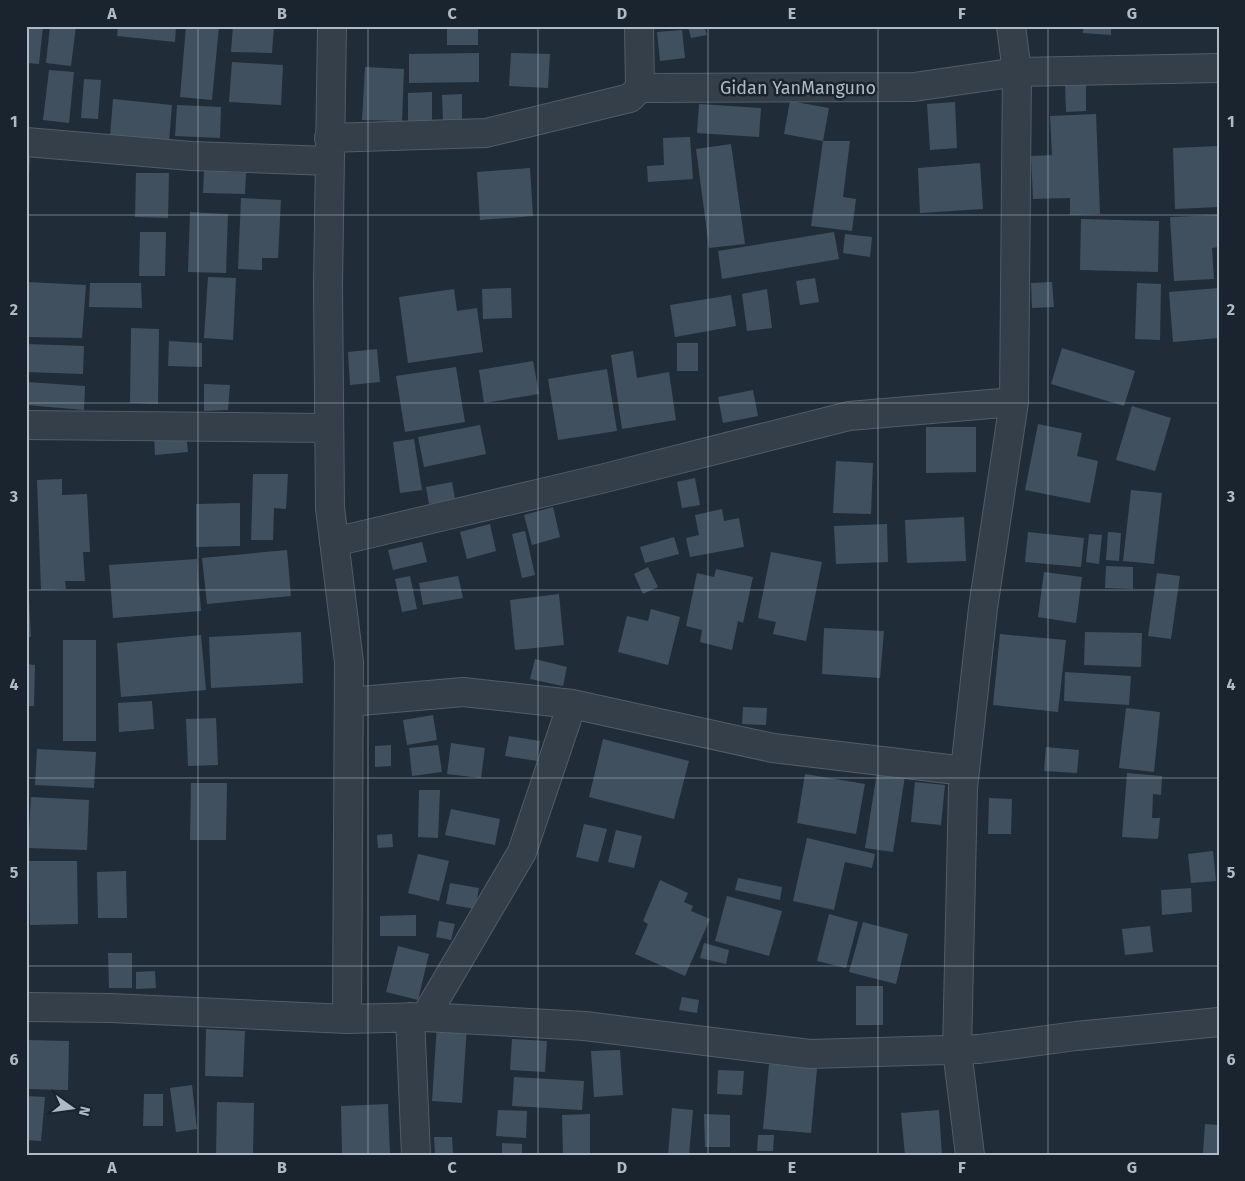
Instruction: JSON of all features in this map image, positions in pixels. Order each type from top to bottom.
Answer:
[{"type":"street","points":[[332,26],[329,150],[330,508],[349,662],[347,1019]]},
{"type":"street","points":[[26,142],[191,156],[329,150],[486,133],[630,98],[640,88],[639,26]]},
{"type":"street","points":[[970,1155],[957,1050],[965,770],[983,608],[1014,402],[1017,72],[1011,26]]},
{"type":"street","name":"Gidan YanManguno","points":[[640,88],[914,88],[1017,72],[1219,68]]},
{"type":"street","points":[[334,542],[605,478],[849,416],[1014,402]]},
{"type":"street","points":[[26,425],[329,428]]},
{"type":"street","points":[[350,702],[463,692],[572,704],[773,748],[965,770]]},
{"type":"street","points":[[416,1155],[418,1017],[522,852],[572,704]]},
{"type":"street","points":[[26,1007],[111,1008],[347,1019],[418,1017],[585,1026],[810,1054],[957,1050],[1219,1022]]},
{"type":"building","points":[[26,26],[43,26],[39,64],[26,63]]},
{"type":"building","points":[[50,26],[76,26],[71,66],[46,63]]},
{"type":"building","points":[[118,26],[176,26],[175,42],[117,36]]},
{"type":"building","points":[[186,26],[219,26],[212,100],[180,97]]},
{"type":"building","points":[[233,26],[274,26],[272,53],[231,52]]},
{"type":"building","points":[[447,26],[478,26],[478,45],[447,45]]},
{"type":"building","points":[[688,26],[714,27],[705,29],[707,35],[691,38]]},
{"type":"building","points":[[1083,26],[1111,26],[1111,35],[1083,33]]},
{"type":"building","points":[[682,30],[685,58],[660,61],[657,32]]},
{"type":"building","points":[[479,53],[479,82],[409,83],[409,54]]},
{"type":"building","points":[[511,53],[550,54],[548,88],[509,86]]},
{"type":"building","points":[[232,62],[283,65],[281,105],[229,102]]},
{"type":"building","points":[[365,67],[404,69],[402,121],[362,120]]},
{"type":"building","points":[[49,70],[74,72],[69,123],[43,120]]},
{"type":"building","points":[[84,79],[101,80],[98,119],[81,118]]},
{"type":"building","points":[[1086,82],[1086,111],[1066,112],[1065,83]]},
{"type":"building","points":[[432,92],[432,123],[408,123],[408,93]]},
{"type":"building","points":[[462,94],[462,120],[443,121],[442,95]]},
{"type":"building","points":[[113,99],[172,105],[169,142],[110,136]]},
{"type":"building","points":[[790,101],[829,108],[823,141],[784,134]]},
{"type":"building","points":[[955,102],[957,148],[930,150],[927,104]]},
{"type":"building","points":[[699,104],[761,108],[759,137],[697,133]]},
{"type":"building","points":[[177,105],[221,107],[220,138],[175,136]]},
{"type":"building","points":[[1096,114],[1100,214],[1070,215],[1070,198],[1033,199],[1031,156],[1052,155],[1050,116]]},
{"type":"building","points":[[690,137],[693,179],[648,182],[647,166],[664,165],[663,138]]},
{"type":"building","points":[[823,141],[850,141],[843,197],[856,199],[852,231],[811,226]]},
{"type":"building","points":[[731,144],[745,244],[709,248],[696,149]]},
{"type":"building","points":[[1219,146],[1219,207],[1175,209],[1173,148]]},
{"type":"building","points":[[26,155],[30,155],[28,198],[26,198]]},
{"type":"building","points":[[980,163],[983,209],[920,213],[918,168]]},
{"type":"building","points":[[530,168],[533,216],[480,220],[477,172]]},
{"type":"building","points":[[204,171],[246,173],[245,194],[203,193]]},
{"type":"building","points":[[136,173],[169,173],[168,218],[135,217]]},
{"type":"building","points":[[241,198],[281,200],[278,258],[262,258],[262,270],[238,269]]},
{"type":"building","points":[[190,212],[228,214],[226,273],[188,272]]},
{"type":"building","points":[[1219,215],[1219,247],[1212,248],[1214,279],[1174,281],[1170,217]]},
{"type":"building","points":[[1081,219],[1159,221],[1158,272],[1080,270]]},
{"type":"building","points":[[140,232],[166,232],[165,276],[139,276]]},
{"type":"building","points":[[834,232],[839,259],[722,279],[718,251]]},
{"type":"building","points":[[845,234],[872,237],[870,257],[843,253]]},
{"type":"building","points":[[208,277],[236,278],[233,340],[204,338]]},
{"type":"building","points":[[815,278],[819,302],[800,305],[796,281]]},
{"type":"building","points":[[28,282],[86,285],[82,338],[26,337]]},
{"type":"building","points":[[1052,282],[1054,307],[1032,308],[1031,283]]},
{"type":"building","points":[[90,283],[141,283],[142,308],[89,307]]},
{"type":"building","points":[[1137,283],[1161,284],[1160,340],[1135,339]]},
{"type":"building","points":[[511,288],[512,318],[483,319],[482,289]]},
{"type":"building","points":[[1219,288],[1219,338],[1173,342],[1169,292]]},
{"type":"building","points":[[454,289],[457,311],[477,308],[483,352],[408,363],[399,297]]},
{"type":"building","points":[[767,289],[772,328],[747,331],[742,294]]},
{"type":"building","points":[[731,295],[736,326],[675,337],[670,305]]},
{"type":"building","points":[[131,328],[159,329],[158,404],[130,403]]},
{"type":"building","points":[[169,341],[202,343],[202,367],[168,366]]},
{"type":"building","points":[[677,343],[698,343],[698,371],[677,371]]},
{"type":"building","points":[[26,344],[84,346],[83,374],[26,372]]},
{"type":"building","points":[[1062,348],[1135,371],[1124,406],[1051,384]]},
{"type":"building","points":[[377,349],[380,382],[350,385],[348,352]]},
{"type":"building","points":[[633,351],[637,378],[669,372],[676,420],[622,429],[611,355]]},
{"type":"building","points":[[533,361],[539,394],[484,403],[479,370]]},
{"type":"building","points":[[456,367],[465,422],[405,432],[396,376]]},
{"type":"building","points":[[607,369],[617,431],[558,440],[548,379]]},
{"type":"building","points":[[27,382],[85,386],[84,410],[26,405]]},
{"type":"building","points":[[204,384],[230,385],[228,410],[204,411]]},
{"type":"building","points":[[753,390],[758,416],[723,423],[718,397]]},
{"type":"building","points":[[1132,406],[1171,418],[1155,471],[1116,460]]},
{"type":"building","points":[[1038,424],[1082,433],[1077,456],[1098,461],[1090,503],[1025,490]]},
{"type":"building","points":[[480,425],[486,454],[424,467],[418,437]]},
{"type":"building","points":[[926,427],[976,427],[976,472],[926,473]]},
{"type":"building","points":[[186,433],[188,452],[155,455],[154,436]]},
{"type":"building","points":[[414,439],[422,490],[400,493],[393,442]]},
{"type":"building","points":[[836,461],[873,463],[871,514],[833,513]]},
{"type":"building","points":[[253,474],[288,474],[286,509],[274,508],[273,540],[251,540]]},
{"type":"building","points":[[695,478],[700,505],[682,508],[677,482]]},
{"type":"building","points":[[62,479],[62,495],[87,494],[90,552],[83,552],[85,581],[65,581],[66,589],[41,590],[37,480]]},
{"type":"building","points":[[452,482],[455,499],[429,504],[426,487]]},
{"type":"building","points":[[1131,490],[1162,493],[1154,564],[1123,561]]},
{"type":"building","points":[[240,503],[240,546],[196,547],[196,504]]},
{"type":"building","points":[[553,507],[560,537],[532,545],[524,515]]},
{"type":"building","points":[[722,509],[724,521],[739,518],[744,547],[690,557],[686,538],[699,535],[695,515]]},
{"type":"building","points":[[964,517],[966,561],[907,563],[905,520]]},
{"type":"building","points":[[490,524],[496,551],[467,559],[460,532]]},
{"type":"building","points":[[887,524],[888,562],[836,564],[834,526]]},
{"type":"building","points":[[525,531],[535,575],[522,578],[512,534]]},
{"type":"building","points":[[1028,532],[1084,538],[1081,567],[1025,562]]},
{"type":"building","points":[[1108,532],[1121,533],[1119,561],[1106,560]]},
{"type":"building","points":[[1089,534],[1102,535],[1099,564],[1086,562]]},
{"type":"building","points":[[674,537],[679,554],[645,563],[640,547]]},
{"type":"building","points":[[422,542],[427,562],[393,570],[388,550]]},
{"type":"building","points":[[287,550],[291,596],[207,604],[202,558]]},
{"type":"building","points":[[771,552],[822,562],[806,641],[773,634],[776,622],[758,618]]},
{"type":"building","points":[[197,559],[201,611],[113,618],[109,565]]},
{"type":"building","points":[[1106,566],[1133,567],[1133,589],[1105,588]]},
{"type":"building","points":[[648,567],[658,587],[643,594],[634,574]]},
{"type":"building","points":[[716,569],[753,577],[743,623],[738,621],[732,650],[700,642],[702,630],[686,626],[697,573],[714,577]]},
{"type":"building","points":[[1044,572],[1082,577],[1076,623],[1038,617]]},
{"type":"building","points":[[1157,573],[1180,576],[1171,639],[1148,636]]},
{"type":"building","points":[[410,576],[417,609],[402,612],[395,579]]},
{"type":"building","points":[[458,576],[463,598],[423,605],[419,583]]},
{"type":"building","points":[[26,580],[28,580],[31,637],[26,637]]},
{"type":"building","points":[[559,594],[564,645],[515,650],[510,600]]},
{"type":"building","points":[[651,609],[680,617],[668,665],[618,652],[627,616],[648,621]]},
{"type":"building","points":[[824,628],[884,631],[880,678],[822,674]]},
{"type":"building","points":[[301,632],[303,683],[211,688],[209,637]]},
{"type":"building","points":[[1085,632],[1142,633],[1141,667],[1084,665]]},
{"type":"building","points":[[1000,634],[1066,640],[1058,712],[993,705]]},
{"type":"building","points":[[201,635],[206,690],[121,697],[117,643]]},
{"type":"building","points":[[63,640],[96,640],[96,741],[63,741]]},
{"type":"building","points":[[535,659],[567,667],[563,686],[530,679]]},
{"type":"building","points":[[26,664],[35,665],[34,706],[26,706]]},
{"type":"building","points":[[1065,672],[1131,676],[1129,705],[1064,701]]},
{"type":"building","points":[[152,701],[154,729],[119,732],[118,703]]},
{"type":"building","points":[[743,707],[767,708],[766,725],[742,724]]},
{"type":"building","points":[[1126,708],[1160,712],[1154,772],[1119,768]]},
{"type":"building","points":[[433,715],[437,740],[407,745],[403,720]]},
{"type":"building","points":[[216,718],[218,765],[188,766],[186,719]]},
{"type":"building","points":[[509,736],[540,741],[537,761],[505,756]]},
{"type":"building","points":[[603,739],[689,761],[674,819],[589,797]]},
{"type":"building","points":[[451,743],[485,748],[481,778],[447,774]]},
{"type":"building","points":[[391,745],[391,766],[375,767],[375,746]]},
{"type":"building","points":[[438,745],[442,772],[412,776],[409,748]]},
{"type":"building","points":[[26,747],[29,747],[29,782],[26,782]]},
{"type":"building","points":[[1046,747],[1079,750],[1077,773],[1044,771]]},
{"type":"building","points":[[37,749],[96,752],[94,788],[35,785]]},
{"type":"building","points":[[877,772],[905,776],[893,852],[865,848]]},
{"type":"building","points":[[1127,773],[1162,776],[1161,795],[1153,794],[1152,818],[1160,818],[1158,839],[1122,837]]},
{"type":"building","points":[[805,774],[865,784],[856,834],[797,823]]},
{"type":"building","points":[[915,782],[945,785],[941,825],[911,822]]},
{"type":"building","points":[[191,783],[227,783],[226,840],[190,840]]},
{"type":"building","points":[[419,790],[440,790],[438,838],[418,837]]},
{"type":"building","points":[[31,797],[89,800],[87,850],[28,848]]},
{"type":"building","points":[[989,798],[1012,799],[1011,834],[988,834]]},
{"type":"building","points":[[451,809],[500,819],[495,845],[445,835]]},
{"type":"building","points":[[584,824],[607,829],[598,862],[576,857]]},
{"type":"building","points":[[616,830],[642,836],[634,868],[608,862]]},
{"type":"building","points":[[392,834],[393,847],[378,848],[377,835]]},
{"type":"building","points":[[807,838],[875,854],[872,868],[845,862],[834,910],[793,901]]},
{"type":"building","points":[[1213,851],[1216,881],[1191,883],[1188,854]]},
{"type":"building","points":[[418,854],[449,861],[439,901],[408,893]]},
{"type":"building","points":[[29,861],[77,861],[78,924],[30,925]]},
{"type":"building","points":[[126,871],[127,918],[98,918],[97,872]]},
{"type":"building","points":[[738,878],[782,887],[780,900],[735,890]]},
{"type":"building","points":[[660,880],[688,893],[684,902],[693,906],[691,911],[710,919],[685,976],[635,954],[648,924],[643,921]]},
{"type":"building","points":[[450,883],[479,888],[475,909],[446,904]]},
{"type":"building","points":[[1191,888],[1192,912],[1162,915],[1161,890]]},
{"type":"building","points":[[727,896],[782,911],[769,956],[715,941]]},
{"type":"building","points":[[829,914],[858,922],[846,968],[817,961]]},
{"type":"building","points":[[416,915],[416,936],[380,936],[380,916]]},
{"type":"building","points":[[439,921],[455,924],[451,940],[436,937]]},
{"type":"building","points":[[863,922],[908,934],[896,984],[849,972]]},
{"type":"building","points":[[1150,926],[1153,952],[1125,955],[1122,929]]},
{"type":"building","points":[[704,943],[729,950],[726,964],[700,958]]},
{"type":"building","points":[[398,946],[429,954],[418,1000],[386,992]]},
{"type":"building","points":[[108,953],[132,953],[132,988],[109,988]]},
{"type":"building","points":[[155,971],[156,988],[136,989],[136,972]]},
{"type":"building","points":[[856,986],[883,986],[883,1025],[856,1025]]},
{"type":"building","points":[[682,997],[699,1000],[697,1013],[679,1010]]},
{"type":"building","points":[[437,1024],[467,1026],[462,1103],[432,1101]]},
{"type":"building","points":[[206,1029],[245,1031],[243,1077],[205,1076]]},
{"type":"building","points":[[512,1039],[547,1041],[545,1072],[510,1070]]},
{"type":"building","points":[[26,1040],[69,1041],[68,1090],[26,1089]]},
{"type":"building","points":[[620,1050],[623,1095],[594,1097],[591,1051]]},
{"type":"building","points":[[769,1064],[817,1069],[811,1133],[763,1129]]},
{"type":"building","points":[[718,1070],[744,1071],[742,1095],[717,1094]]},
{"type":"building","points":[[514,1077],[584,1081],[582,1110],[512,1106]]},
{"type":"building","points":[[192,1085],[197,1129],[176,1132],[170,1088]]},
{"type":"building","points":[[144,1094],[163,1094],[163,1126],[143,1126]]},
{"type":"building","points":[[26,1096],[45,1097],[41,1141],[26,1140]]},
{"type":"building","points":[[217,1102],[254,1103],[253,1155],[216,1155]]},
{"type":"building","points":[[388,1104],[390,1155],[342,1155],[341,1106]]},
{"type":"building","points":[[672,1108],[693,1110],[689,1155],[668,1155]]},
{"type":"building","points":[[498,1110],[527,1111],[526,1138],[496,1136]]},
{"type":"building","points":[[939,1110],[942,1155],[905,1155],[901,1113]]},
{"type":"building","points":[[590,1114],[590,1155],[563,1155],[562,1115]]},
{"type":"building","points":[[704,1114],[730,1115],[730,1147],[705,1147]]},
{"type":"building","points":[[1205,1124],[1219,1125],[1219,1154],[1203,1153]]},
{"type":"building","points":[[758,1135],[774,1135],[773,1151],[757,1151]]},
{"type":"building","points":[[434,1137],[452,1137],[453,1155],[435,1155]]},
{"type":"building","points":[[502,1143],[522,1144],[522,1155],[502,1155]]}]
